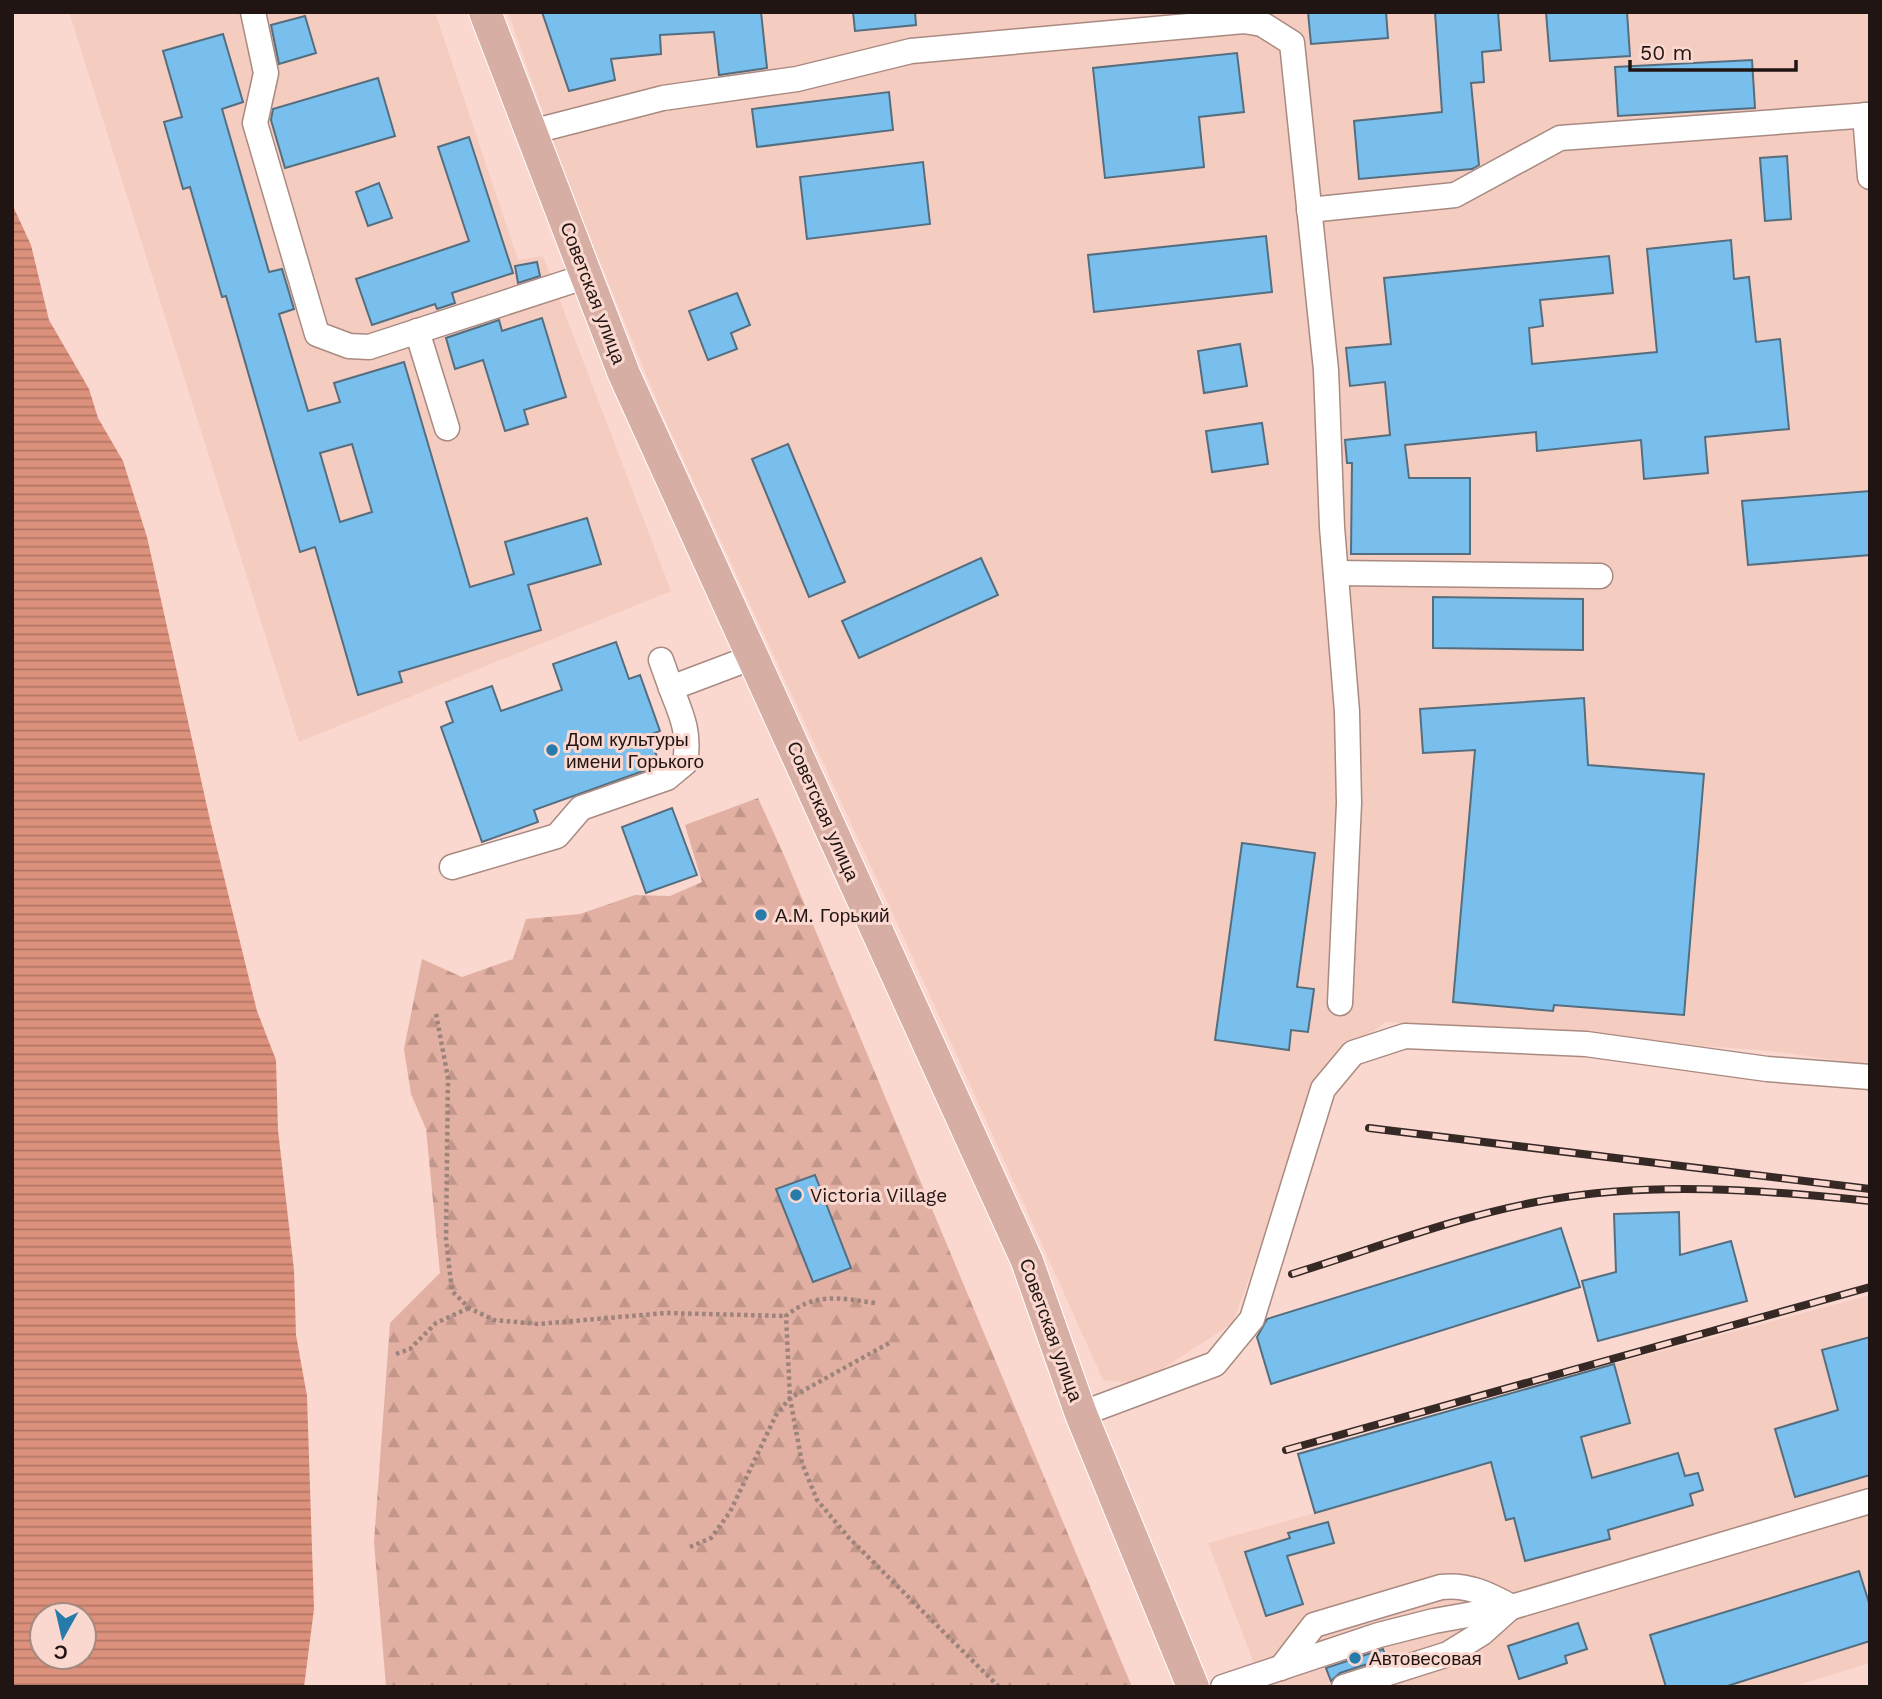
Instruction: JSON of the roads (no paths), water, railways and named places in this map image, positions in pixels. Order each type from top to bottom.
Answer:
[{"type":"main road","name":"Советская улица","points":[[485,12],[624,374],[1012,1228],[1081,1414],[1193,1687]]},
{"type":"street","points":[[253,12],[266,73],[255,122],[317,334],[349,346],[369,347],[587,276]]},
{"type":"street","points":[[531,131],[663,97],[797,79],[911,51],[1244,21],[1262,24],[1292,43],[1326,370],[1336,573],[1347,712],[1349,803],[1340,1003]]},
{"type":"street","points":[[1309,210],[1455,195],[1560,138],[1867,115],[1870,177]]},
{"type":"street","points":[[417,331],[447,428]]},
{"type":"street","points":[[1336,573],[1600,576]]},
{"type":"street","points":[[671,688],[753,657]]},
{"type":"street","points":[[452,867],[557,836],[581,808],[667,778],[685,763],[688,746],[686,727],[661,660]]},
{"type":"street","points":[[1081,1414],[1215,1364],[1252,1319],[1323,1089],[1353,1053],[1405,1036],[1586,1044],[1767,1069],[1870,1077]]},
{"type":"street","points":[[1223,1687],[1403,1629],[1512,1606],[1870,1501]]},
{"type":"street","points":[[1344,1687],[1448,1654],[1482,1633],[1512,1606]]},
{"type":"railway","points":[[1369,1128],[1870,1189]]},
{"type":"railway","points":[[1292,1274],[1482,1214],[1587,1194],[1708,1189],[1870,1201]]},
{"type":"railway","points":[[1286,1450],[1870,1287]]},
{"type":"place","name":"Дом культуры имени Горького","points":[[552,750]]},
{"type":"place","name":"А.М. Горький","points":[[761,915]]},
{"type":"place","name":"Victoria Village","points":[[796,1195]]},
{"type":"place","name":"Автовесовая","points":[[1355,1658]]}]
